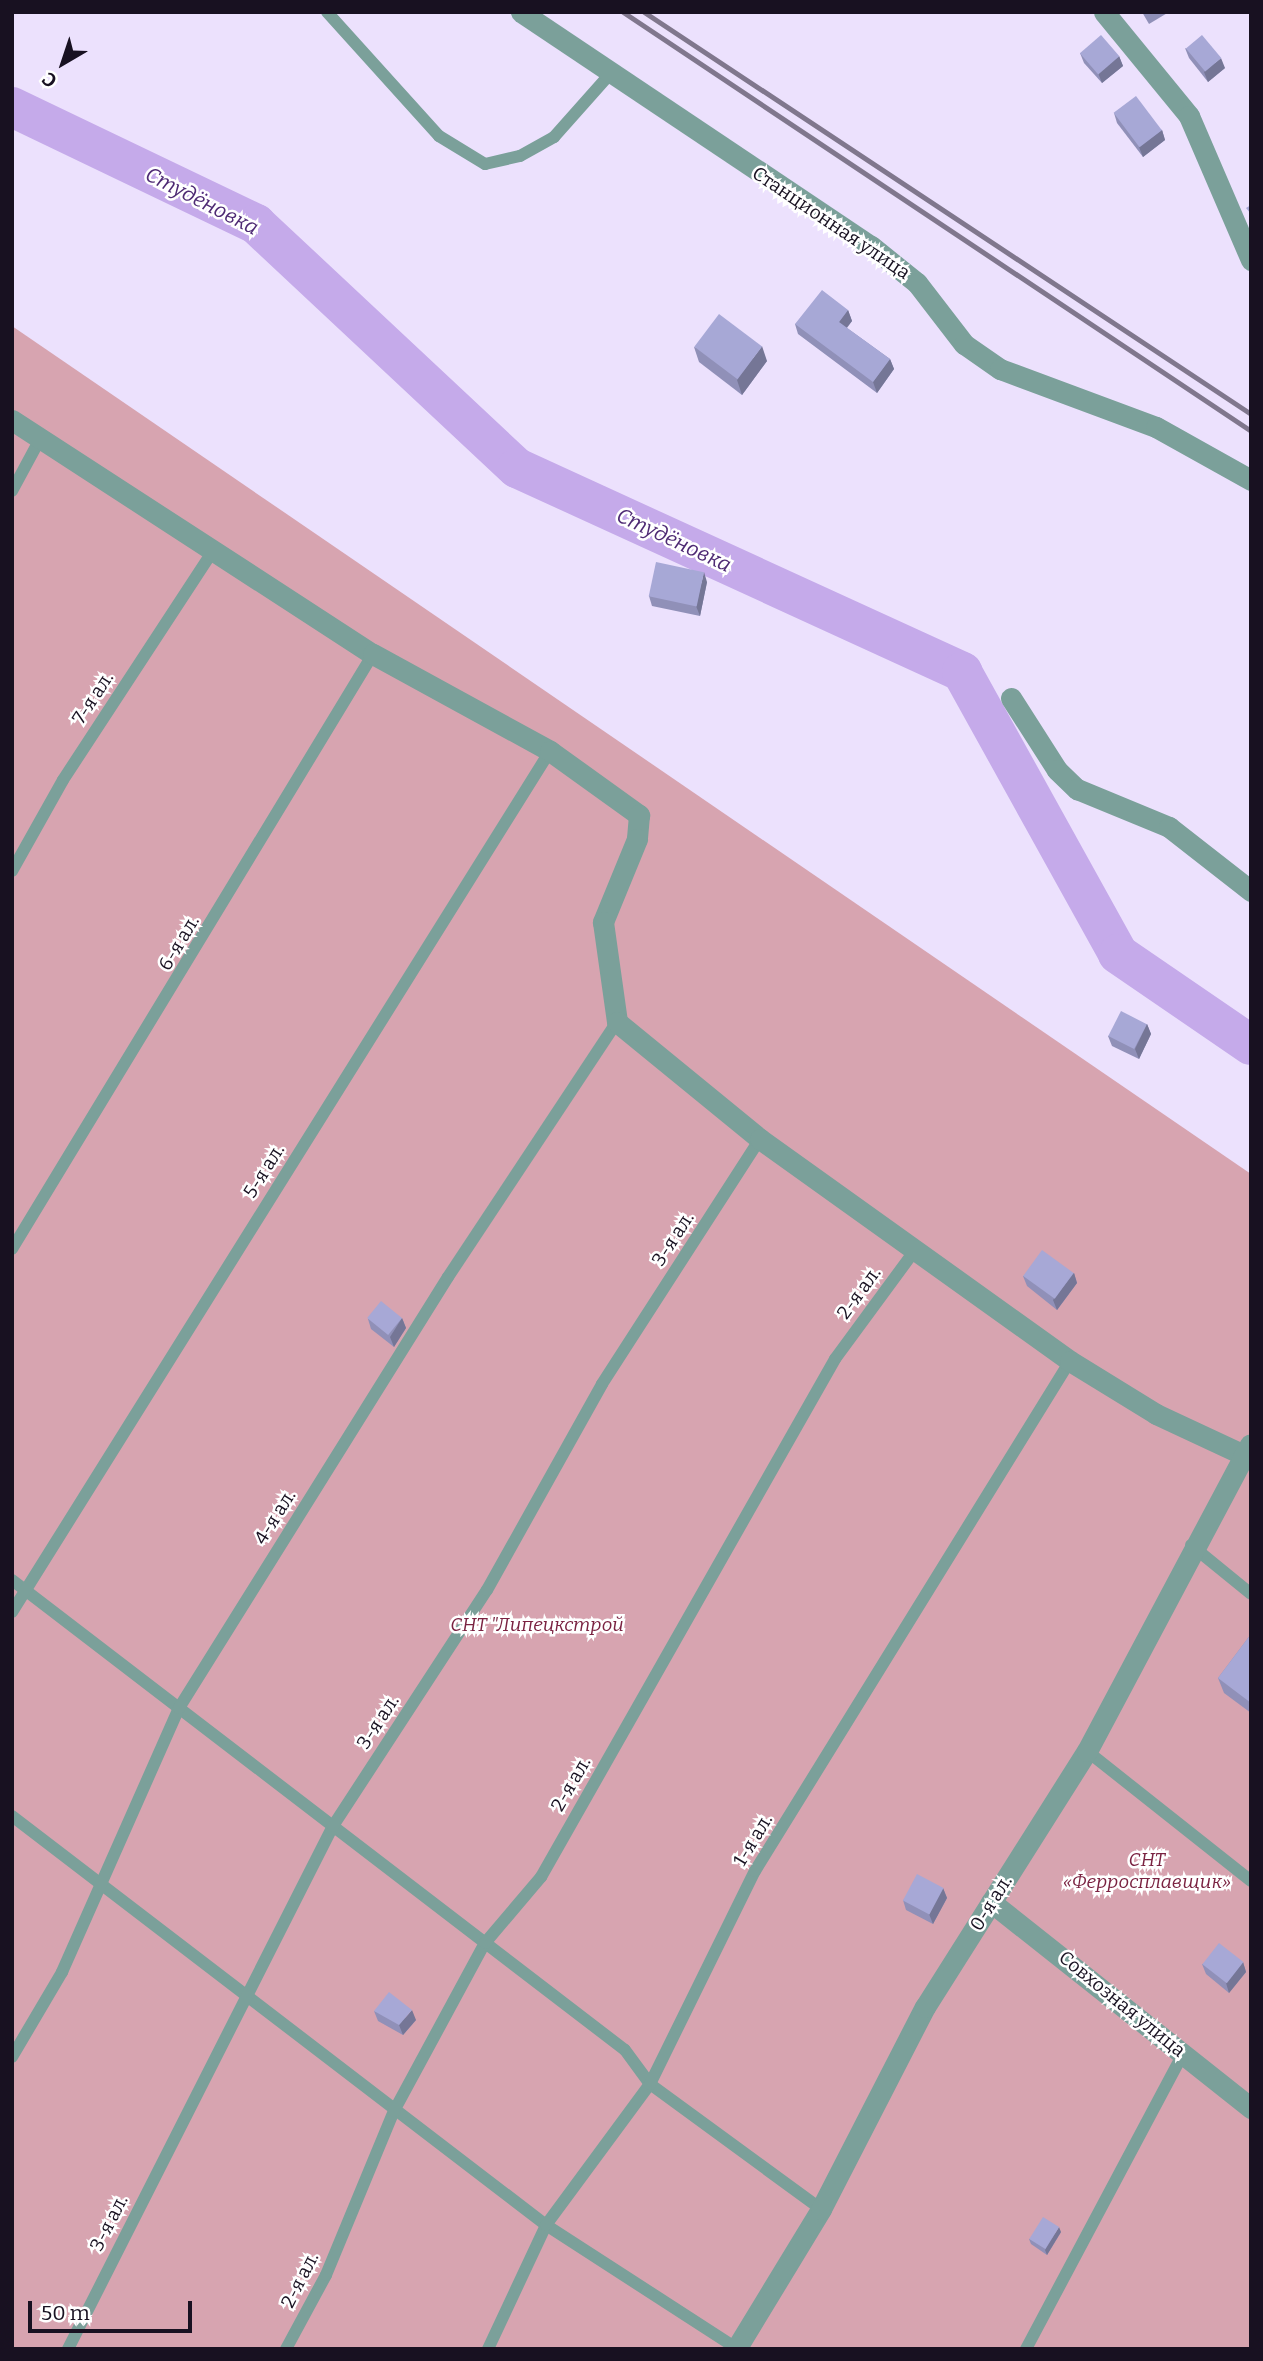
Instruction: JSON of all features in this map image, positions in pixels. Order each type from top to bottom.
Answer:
[{"type":"street","name":"Станционная улица","points":[[521,12],[609,75],[871,246],[917,282],[964,344],[1000,369],[1156,427],[1251,481]]},
{"type":"street","points":[[1104,12],[1189,116],[1251,260]]},
{"type":"street","points":[[12,420],[373,654],[550,751],[639,815],[637,839],[603,922],[617,1022],[760,1139],[1070,1361],[1156,1414],[1247,1449]]},
{"type":"street","points":[[1011,698],[1057,770],[1077,789],[1169,827],[1251,891]]},
{"type":"street","name":"0-я ал.","points":[[736,2348],[821,2209],[925,2007],[1087,1751],[1191,1545],[1247,1449]]},
{"type":"street","name":"Совхозная улица","points":[[991,1902],[1251,2108]]},
{"type":"lane","points":[[327,12],[439,136],[485,164],[520,156],[554,137],[609,75]]},
{"type":"lane","points":[[12,491],[40,439]]},
{"type":"lane","name":"7-я ал.","points":[[12,871],[63,780],[213,551]]},
{"type":"lane","name":"6-я ал.","points":[[12,1249],[373,654]]},
{"type":"lane","name":"5-я ал.","points":[[12,1612],[550,751]]},
{"type":"lane","name":"4-я ал.","points":[[12,2057],[62,1972],[179,1708],[447,1276],[617,1022]]},
{"type":"lane","name":"3-я ал.","points":[[68,2349],[333,1826],[487,1590],[602,1384],[760,1139]]},
{"type":"lane","name":"2-я ал.","points":[[286,2349],[326,2275],[394,2111],[485,1942],[541,1877],[835,1359],[915,1250]]},
{"type":"lane","name":"1-я ал.","points":[[488,2349],[546,2225],[650,2084],[755,1871],[1070,1361]]},
{"type":"lane","points":[[1191,1545],[1251,1594]]},
{"type":"lane","points":[[12,1580],[625,2050],[650,2084],[821,2209]]},
{"type":"lane","points":[[1087,1751],[1251,1881]]},
{"type":"lane","points":[[12,1816],[244,1998],[546,2225],[736,2348]]},
{"type":"lane","points":[[1026,2349],[1183,2054]]},
{"type":"green space","name":"СНТ \"Липецкстрой","points":[[12,326],[1251,1174],[1251,2349],[12,2349]]},
{"type":"building","points":[[1101,35],[1119,56],[1098,75],[1080,53]]},
{"type":"building","points":[[1202,35],[1221,58],[1205,71],[1186,48]]},
{"type":"building","points":[[1136,96],[1162,130],[1140,147],[1114,113]]},
{"type":"building","points":[[822,290],[848,310],[839,322],[890,359],[873,382],[795,324]]},
{"type":"building","points":[[719,314],[762,346],[737,379],[694,347]]},
{"type":"building","points":[[656,562],[704,572],[697,606],[649,596]]},
{"type":"building","points":[[1121,1011],[1147,1024],[1134,1049],[1108,1036]]},
{"type":"building","points":[[1042,1250],[1074,1273],[1055,1299],[1023,1276]]},
{"type":"building","points":[[381,1301],[402,1318],[388,1335],[367,1318]]},
{"type":"building","points":[[1251,1634],[1251,1703],[1218,1678]]},
{"type":"building","points":[[917,1874],[943,1888],[929,1915],[903,1900]]},
{"type":"building","points":[[1219,1943],[1243,1962],[1227,1983],[1202,1964]]},
{"type":"building","points":[[389,1992],[412,2010],[399,2025],[374,2011]]},
{"type":"building","points":[[1043,2217],[1059,2227],[1045,2249],[1029,2239]]},
{"type":"waterway","name":"Студёновка","points":[[12,107],[256,224],[517,468],[962,672],[1118,954],[1251,1045]]},
{"type":"railway","points":[[623,12],[1251,431]]},
{"type":"railway","points":[[644,12],[1251,414]]},
{"type":"park label","name":"СНТ «Ферросплавщик»","points":[[1147,1871]]}]
